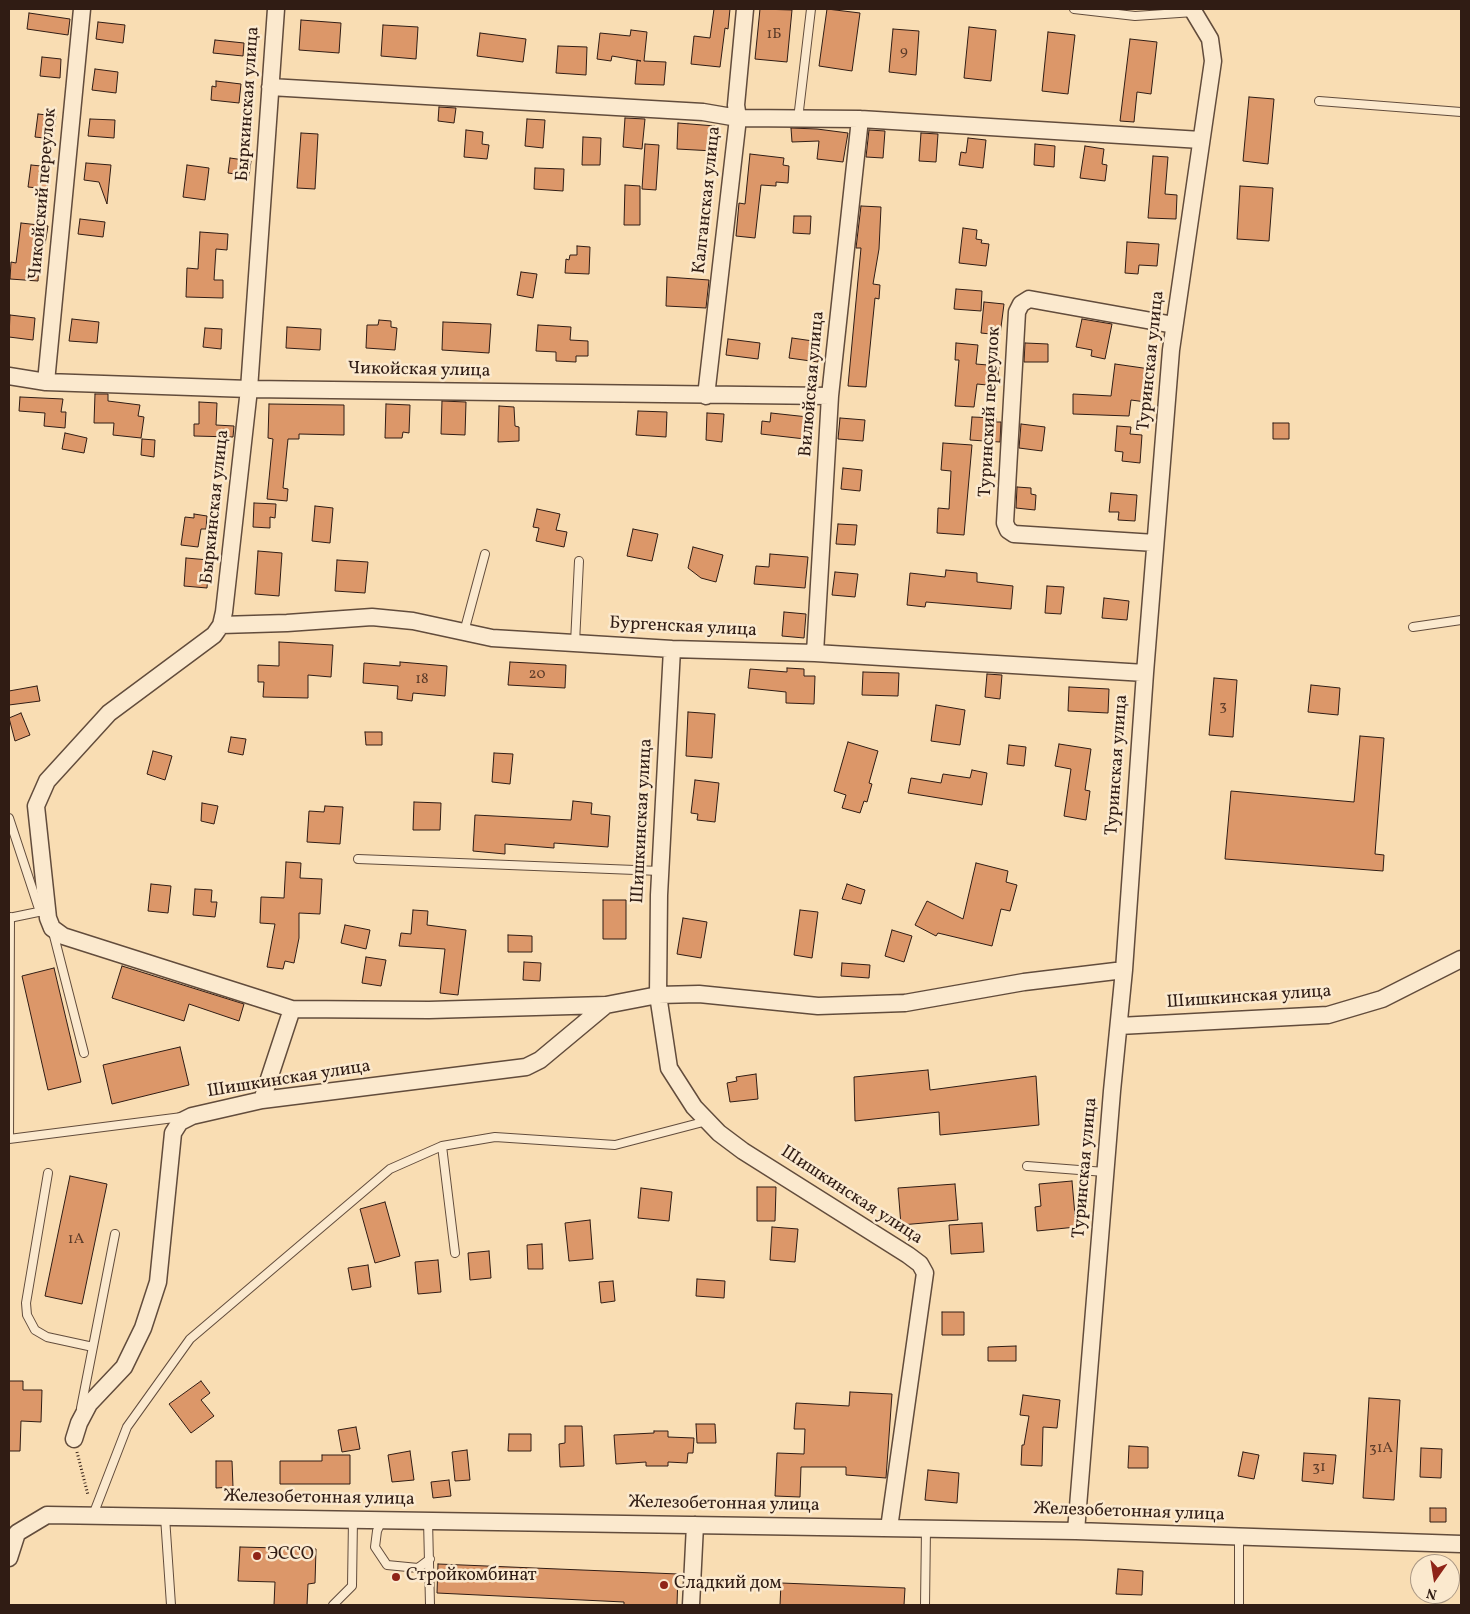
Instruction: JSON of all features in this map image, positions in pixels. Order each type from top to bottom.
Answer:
[{"type":"street","name":"Чикойский переулок","points":[[46,382],[82,9]]},
{"type":"street","name":"Быркинская улица","points":[[221,625],[249,389],[276,9]]},
{"type":"street","name":"Калганская улица","points":[[706,396],[738,118],[736,105],[745,9]]},
{"type":"street","name":"Туринская улица","points":[[1076,1531],[1105,1172],[1124,970],[1155,543],[1174,325],[1213,61],[1210,39],[1193,10]]},
{"type":"street","points":[[270,87],[703,112],[738,118],[860,119],[1201,140]]},
{"type":"street","name":"Вилюйская улица","points":[[815,654],[830,396],[860,119]]},
{"type":"street","name":"Туринский переулок","points":[[1155,543],[1014,534],[1008,530],[1005,523],[1018,312],[1020,304],[1029,299],[1174,325]]},
{"type":"street","name":"Чикойская улица","points":[[9,376],[46,382],[249,389],[830,396]]},
{"type":"street","name":"Бургенская улица","points":[[221,625],[372,617],[413,621],[492,638],[672,650],[815,654],[1145,673]]},
{"type":"street","points":[[52,928],[44,911],[36,806],[46,781],[110,714],[214,635],[221,625]]},
{"type":"street","name":"Шишкинская улица","points":[[672,650],[660,872],[658,996],[669,1068],[694,1107],[719,1133],[742,1151],[920,1264],[924,1273],[889,1528]]},
{"type":"street","name":"Шишкинская улица","points":[[52,928],[63,936],[292,1009],[429,1010],[606,1005],[658,996],[698,994],[818,1006],[905,1003],[1024,982],[1124,970]]},
{"type":"street","name":"Шишкинская улица","points":[[1119,1026],[1189,1024],[1328,1015],[1382,999],[1461,959]]},
{"type":"street","name":"Шишкинская улица","points":[[74,1440],[79,1423],[89,1404],[124,1367],[143,1328],[158,1282],[173,1133],[180,1122],[192,1116],[262,1100],[526,1067],[540,1060],[606,1005]]},
{"type":"street","points":[[262,1100],[292,1009]]},
{"type":"street","name":"Железобетонная улица","points":[[9,1558],[18,1533],[47,1514],[1076,1531],[1461,1544]]},
{"type":"street","points":[[691,1605],[695,1525]]},
{"type":"lane","points":[[798,119],[810,9]]},
{"type":"lane","points":[[1074,9],[1135,16],[1193,10]]},
{"type":"lane","points":[[1319,101],[1461,112]]},
{"type":"lane","points":[[464,632],[485,554]]},
{"type":"lane","points":[[575,643],[579,561]]},
{"type":"lane","points":[[1413,627],[1461,620]]},
{"type":"lane","points":[[9,818],[44,911],[10,918],[9,1139],[192,1116]]},
{"type":"lane","points":[[358,859],[660,872]]},
{"type":"lane","points":[[52,928],[84,1053]]},
{"type":"lane","points":[[93,1515],[127,1427],[190,1339],[390,1169],[442,1146],[496,1137],[615,1145],[707,1121]]},
{"type":"lane","points":[[442,1146],[454,1253]]},
{"type":"lane","points":[[1027,1166],[1105,1172]]},
{"type":"lane","points":[[48,1174],[26,1302],[27,1315],[35,1330],[47,1337],[93,1347]]},
{"type":"lane","points":[[74,1440],[115,1234]]},
{"type":"lane","points":[[166,1516],[171,1605]]},
{"type":"lane","points":[[332,1605],[352,1586],[353,1519]]},
{"type":"lane","points":[[382,1520],[377,1531],[375,1547],[387,1565],[418,1568],[430,1559]]},
{"type":"lane","points":[[428,1520],[430,1605]]},
{"type":"lane","points":[[925,1605],[926,1529]]},
{"type":"lane","points":[[1239,1605],[1240,1536]]},
{"type":"path","points":[[74,1440],[93,1515]]},
{"type":"building","points":[[714,9],[730,9],[728,29],[725,28],[720,67],[691,64],[694,36],[710,38]]},
{"type":"building","points":[[760,9],[792,10],[787,62],[755,59]]},
{"type":"building","points":[[827,9],[860,13],[852,71],[819,66]]},
{"type":"building","points":[[29,13],[70,19],[68,35],[27,29]]},
{"type":"building","points":[[301,20],[341,23],[339,53],[299,50]]},
{"type":"building","points":[[98,22],[125,25],[123,43],[96,39]]},
{"type":"building","points":[[383,25],[418,27],[416,59],[381,56]]},
{"type":"building","points":[[969,27],[996,30],[991,81],[964,78]]},
{"type":"building","points":[[893,29],[919,31],[916,75],[889,72]]},
{"type":"building","points":[[631,30],[647,32],[644,61],[666,62],[664,85],[635,84],[637,60],[612,56],[611,61],[597,59],[600,33],[630,36]]},
{"type":"building","points":[[1048,32],[1075,35],[1068,94],[1042,91]]},
{"type":"building","points":[[480,33],[526,39],[523,62],[477,56]]},
{"type":"building","points":[[1130,39],[1157,42],[1151,94],[1137,92],[1134,122],[1120,121]]},
{"type":"building","points":[[215,40],[244,43],[243,56],[213,53]]},
{"type":"building","points":[[558,46],[587,47],[586,75],[556,73]]},
{"type":"building","points":[[42,57],[61,59],[60,78],[40,76]]},
{"type":"building","points":[[95,69],[118,72],[116,93],[92,90]]},
{"type":"building","points":[[216,81],[241,84],[239,103],[211,100],[212,86],[216,87]]},
{"type":"building","points":[[1249,97],[1274,99],[1268,164],[1243,161]]},
{"type":"building","points":[[439,107],[456,108],[454,123],[438,121]]},
{"type":"building","points":[[38,114],[56,116],[53,139],[35,137]]},
{"type":"building","points":[[625,118],[645,119],[642,149],[623,147]]},
{"type":"building","points":[[90,119],[115,120],[114,138],[88,136]]},
{"type":"building","points":[[527,119],[545,120],[543,148],[525,146]]},
{"type":"building","points":[[678,123],[715,126],[714,151],[677,149]]},
{"type":"building","points":[[791,128],[848,133],[843,162],[817,159],[819,141],[792,142]]},
{"type":"building","points":[[466,130],[483,132],[482,144],[489,145],[487,159],[464,157]]},
{"type":"building","points":[[869,130],[885,131],[883,158],[866,157]]},
{"type":"building","points":[[301,133],[318,134],[315,189],[297,188]]},
{"type":"building","points":[[921,133],[938,134],[936,162],[919,161]]},
{"type":"building","points":[[583,137],[601,138],[600,165],[582,165]]},
{"type":"building","points":[[968,138],[986,140],[983,168],[959,165],[961,152],[966,153]]},
{"type":"building","points":[[645,144],[659,145],[656,190],[642,189]]},
{"type":"building","points":[[1035,144],[1055,146],[1054,167],[1034,165]]},
{"type":"building","points":[[1085,146],[1104,149],[1102,164],[1107,165],[1105,181],[1080,178]]},
{"type":"building","points":[[750,154],[784,158],[783,165],[789,166],[788,183],[776,182],[776,186],[761,185],[755,238],[736,236],[739,203],[745,204]]},
{"type":"building","points":[[1153,156],[1168,157],[1165,194],[1177,195],[1176,219],[1148,218]]},
{"type":"building","points":[[230,158],[251,161],[249,176],[228,173]]},
{"type":"building","points":[[86,163],[111,165],[107,204],[99,182],[84,180]]},
{"type":"building","points":[[31,165],[51,167],[47,189],[28,187]]},
{"type":"building","points":[[187,165],[209,168],[205,200],[183,197]]},
{"type":"building","points":[[535,168],[564,169],[563,191],[534,189]]},
{"type":"building","points":[[625,185],[640,186],[640,225],[624,225]]},
{"type":"building","points":[[1240,186],[1273,188],[1269,241],[1237,239]]},
{"type":"building","points":[[861,206],[881,207],[879,249],[873,284],[880,285],[879,299],[875,298],[866,387],[848,386],[861,248],[856,248]]},
{"type":"building","points":[[794,216],[811,216],[810,234],[793,233]]},
{"type":"building","points":[[80,219],[105,222],[103,237],[78,234]]},
{"type":"building","points":[[21,223],[48,226],[45,244],[40,244],[38,281],[10,279],[11,262],[16,263]]},
{"type":"building","points":[[963,228],[977,230],[976,239],[982,240],[981,243],[989,244],[986,266],[959,263]]},
{"type":"building","points":[[200,232],[228,234],[227,250],[216,249],[214,280],[223,280],[223,298],[186,297],[187,268],[198,269]]},
{"type":"building","points":[[1127,242],[1159,244],[1157,266],[1139,265],[1138,274],[1125,273]]},
{"type":"building","points":[[577,246],[590,247],[589,274],[565,273],[566,259],[569,260],[570,255],[577,255]]},
{"type":"building","points":[[521,272],[537,274],[533,298],[517,295]]},
{"type":"building","points":[[667,277],[709,280],[706,308],[666,306]]},
{"type":"building","points":[[956,289],[982,291],[981,311],[954,309]]},
{"type":"building","points":[[984,302],[1004,304],[1000,335],[981,333]]},
{"type":"building","points":[[10,315],[35,318],[33,340],[9,337]]},
{"type":"building","points":[[72,319],[99,322],[97,343],[69,341]]},
{"type":"building","points":[[1082,319],[1112,324],[1105,359],[1091,356],[1092,350],[1076,347]]},
{"type":"building","points":[[379,320],[391,321],[391,327],[397,328],[395,350],[366,348],[367,325],[378,325]]},
{"type":"building","points":[[443,322],[491,324],[489,353],[442,350]]},
{"type":"building","points":[[538,325],[571,327],[570,340],[588,341],[588,356],[576,356],[576,362],[556,361],[556,352],[536,351]]},
{"type":"building","points":[[287,327],[321,329],[320,350],[286,348]]},
{"type":"building","points":[[205,328],[222,329],[221,349],[203,347]]},
{"type":"building","points":[[792,338],[820,342],[818,362],[789,358]]},
{"type":"building","points":[[728,339],[760,343],[758,359],[726,355]]},
{"type":"building","points":[[956,343],[978,345],[976,364],[999,366],[997,386],[977,384],[974,407],[955,406],[959,360],[955,360]]},
{"type":"building","points":[[1025,343],[1048,344],[1048,362],[1024,362]]},
{"type":"building","points":[[1115,364],[1150,369],[1146,402],[1131,400],[1129,416],[1073,414],[1073,394],[1111,396]]},
{"type":"building","points":[[95,394],[108,394],[108,401],[140,405],[138,416],[144,417],[141,438],[113,435],[114,423],[94,423]]},
{"type":"building","points":[[20,397],[63,399],[61,412],[66,412],[65,428],[44,426],[45,413],[19,411]]},
{"type":"building","points":[[442,401],[466,402],[465,435],[441,434]]},
{"type":"building","points":[[199,402],[217,403],[216,425],[234,426],[233,437],[194,436],[194,424],[199,424]]},
{"type":"building","points":[[269,404],[344,405],[344,435],[299,434],[299,439],[288,439],[283,488],[288,489],[287,501],[267,499],[273,439],[268,438]]},
{"type":"building","points":[[386,404],[410,405],[409,433],[403,432],[402,438],[385,438]]},
{"type":"building","points":[[499,406],[514,407],[515,426],[519,427],[519,441],[498,442]]},
{"type":"building","points":[[638,411],[667,412],[666,437],[636,435]]},
{"type":"building","points":[[707,413],[724,414],[722,442],[706,440]]},
{"type":"building","points":[[771,413],[808,417],[805,439],[761,434],[762,421],[770,422]]},
{"type":"building","points":[[972,417],[996,418],[996,422],[1001,422],[1000,442],[970,440]]},
{"type":"building","points":[[840,418],[865,420],[863,441],[838,439]]},
{"type":"building","points":[[1273,423],[1289,423],[1289,439],[1273,439]]},
{"type":"building","points":[[1021,424],[1045,427],[1042,451],[1019,448]]},
{"type":"building","points":[[1117,426],[1131,427],[1130,434],[1142,435],[1140,463],[1122,461],[1123,452],[1115,451]]},
{"type":"building","points":[[65,433],[87,438],[84,453],[62,449]]},
{"type":"building","points":[[142,439],[155,440],[154,457],[141,455]]},
{"type":"building","points":[[943,443],[972,445],[964,535],[937,533],[938,508],[949,509],[951,471],[941,470]]},
{"type":"building","points":[[843,468],[862,470],[860,491],[841,489]]},
{"type":"building","points":[[1017,487],[1031,488],[1031,494],[1036,495],[1035,510],[1016,508]]},
{"type":"building","points":[[1111,493],[1137,495],[1135,521],[1118,520],[1119,512],[1109,512]]},
{"type":"building","points":[[254,503],[276,504],[275,518],[270,517],[270,528],[253,527]]},
{"type":"building","points":[[315,506],[333,508],[330,543],[312,541]]},
{"type":"building","points":[[537,509],[560,514],[556,530],[567,532],[564,547],[536,541],[539,528],[533,527]]},
{"type":"building","points":[[194,514],[207,516],[206,529],[201,529],[198,547],[181,545],[185,517],[194,518]]},
{"type":"building","points":[[838,524],[857,525],[855,545],[836,544]]},
{"type":"building","points":[[633,529],[658,534],[652,561],[627,556]]},
{"type":"building","points":[[693,547],[723,555],[716,582],[701,578],[688,568]]},
{"type":"building","points":[[258,551],[282,553],[279,596],[255,594]]},
{"type":"building","points":[[770,554],[808,557],[805,588],[754,584],[756,566],[769,567]]},
{"type":"building","points":[[186,558],[209,560],[207,588],[184,586]]},
{"type":"building","points":[[337,560],[368,562],[365,593],[335,591]]},
{"type":"building","points":[[946,570],[977,573],[977,582],[1013,586],[1011,609],[926,602],[925,607],[907,605],[910,573],[945,577]]},
{"type":"building","points":[[835,572],[858,574],[855,597],[832,595]]},
{"type":"building","points":[[1047,586],[1064,587],[1061,614],[1045,613]]},
{"type":"building","points":[[1104,598],[1129,601],[1127,620],[1102,618]]},
{"type":"building","points":[[784,612],[806,614],[804,638],[782,636]]},
{"type":"building","points":[[279,642],[333,645],[331,677],[308,675],[308,698],[263,697],[264,682],[258,682],[258,665],[279,666]]},
{"type":"building","points":[[400,662],[447,666],[445,696],[413,693],[412,701],[397,699],[398,686],[363,683],[364,663],[400,666]]},
{"type":"building","points":[[510,662],[566,665],[565,688],[508,685]]},
{"type":"building","points":[[787,668],[804,669],[804,676],[815,676],[814,704],[786,703],[786,692],[748,688],[750,669],[787,672]]},
{"type":"building","points":[[863,672],[899,673],[898,696],[862,695]]},
{"type":"building","points":[[987,674],[1002,675],[1000,699],[985,697]]},
{"type":"building","points":[[1214,678],[1237,680],[1233,737],[1209,735]]},
{"type":"building","points":[[1311,685],[1340,688],[1338,715],[1308,712]]},
{"type":"building","points":[[37,686],[40,701],[9,705],[9,691]]},
{"type":"building","points":[[1069,687],[1109,689],[1108,713],[1068,711]]},
{"type":"building","points":[[936,705],[965,710],[960,745],[931,741]]},
{"type":"building","points":[[688,712],[715,714],[712,758],[686,756]]},
{"type":"building","points":[[21,713],[30,735],[15,741],[9,718]]},
{"type":"building","points":[[365,732],[382,732],[382,745],[366,745]]},
{"type":"building","points":[[1360,736],[1384,738],[1375,854],[1384,855],[1383,871],[1225,859],[1231,791],[1354,802]]},
{"type":"building","points":[[231,737],[246,739],[243,755],[228,752]]},
{"type":"building","points":[[848,742],[878,751],[869,783],[872,784],[867,802],[864,801],[860,813],[842,808],[846,795],[834,791]]},
{"type":"building","points":[[1059,744],[1091,749],[1085,790],[1090,791],[1086,820],[1064,816],[1071,769],[1055,766]]},
{"type":"building","points":[[1009,745],[1026,747],[1024,766],[1007,764]]},
{"type":"building","points":[[153,751],[172,756],[165,780],[147,774]]},
{"type":"building","points":[[494,753],[513,754],[510,784],[492,782]]},
{"type":"building","points":[[972,770],[987,773],[982,805],[908,793],[911,778],[941,783],[943,774],[970,778]]},
{"type":"building","points":[[695,780],[719,783],[715,822],[697,820],[698,814],[691,813]]},
{"type":"building","points":[[573,801],[592,803],[591,814],[610,816],[608,847],[554,843],[554,848],[505,844],[505,854],[473,851],[475,815],[571,820]]},
{"type":"building","points":[[414,802],[441,803],[440,830],[413,830]]},
{"type":"building","points":[[202,803],[218,806],[214,824],[201,821]]},
{"type":"building","points":[[325,806],[343,807],[340,844],[307,842],[309,811],[324,812]]},
{"type":"building","points":[[286,862],[301,863],[300,878],[322,879],[320,914],[299,913],[299,938],[294,963],[285,961],[283,969],[267,967],[275,924],[260,923],[261,897],[284,898]]},
{"type":"building","points":[[976,863],[1008,871],[1006,882],[1017,885],[1010,911],[1001,909],[992,946],[938,933],[936,936],[915,925],[927,901],[963,919]]},
{"type":"building","points":[[151,884],[171,886],[168,913],[148,911]]},
{"type":"building","points":[[847,884],[865,890],[861,904],[842,899]]},
{"type":"building","points":[[195,889],[212,890],[211,902],[217,902],[215,917],[193,915]]},
{"type":"building","points":[[603,900],[626,900],[626,939],[603,939]]},
{"type":"building","points":[[413,910],[428,911],[427,925],[466,930],[458,995],[440,993],[445,949],[399,946],[401,933],[411,934]]},
{"type":"building","points":[[800,910],[818,912],[812,958],[794,955]]},
{"type":"building","points":[[683,918],[707,922],[701,958],[677,954]]},
{"type":"building","points":[[345,925],[370,930],[366,949],[341,943]]},
{"type":"building","points":[[892,930],[912,936],[904,962],[885,956]]},
{"type":"building","points":[[508,935],[532,936],[532,952],[508,952]]},
{"type":"building","points":[[366,957],[386,960],[381,986],[362,983]]},
{"type":"building","points":[[524,962],[541,963],[540,981],[523,980]]},
{"type":"building","points":[[842,963],[870,965],[869,978],[841,976]]},
{"type":"building","points":[[122,966],[244,1004],[239,1021],[189,1004],[184,1021],[112,998]]},
{"type":"building","points":[[54,968],[81,1082],[48,1090],[22,976]]},
{"type":"building","points":[[180,1047],[189,1085],[112,1104],[103,1065]]},
{"type":"building","points":[[928,1070],[930,1090],[1036,1076],[1039,1125],[940,1135],[939,1112],[855,1121],[854,1077]]},
{"type":"building","points":[[756,1074],[758,1099],[730,1102],[727,1083],[737,1081],[736,1077]]},
{"type":"building","points":[[70,1176],[107,1184],[82,1304],[45,1296]]},
{"type":"building","points":[[1072,1181],[1076,1227],[1037,1231],[1035,1207],[1041,1206],[1039,1184]]},
{"type":"building","points":[[955,1184],[958,1220],[901,1225],[898,1188]]},
{"type":"building","points":[[757,1187],[776,1187],[775,1221],[757,1221]]},
{"type":"building","points":[[641,1188],[672,1192],[669,1221],[638,1218]]},
{"type":"building","points":[[385,1202],[400,1256],[375,1263],[360,1209]]},
{"type":"building","points":[[590,1220],[593,1259],[569,1261],[565,1223]]},
{"type":"building","points":[[982,1223],[984,1252],[951,1254],[949,1225]]},
{"type":"building","points":[[772,1227],[798,1229],[795,1262],[770,1260]]},
{"type":"building","points":[[542,1244],[543,1269],[528,1269],[527,1245]]},
{"type":"building","points":[[489,1251],[491,1278],[470,1280],[468,1253]]},
{"type":"building","points":[[438,1260],[441,1292],[418,1294],[415,1262]]},
{"type":"building","points":[[368,1265],[371,1287],[352,1290],[348,1268]]},
{"type":"building","points":[[697,1279],[725,1281],[724,1298],[696,1296]]},
{"type":"building","points":[[613,1281],[615,1301],[601,1303],[599,1282]]},
{"type":"building","points":[[942,1312],[964,1312],[964,1335],[942,1335]]},
{"type":"building","points":[[1016,1346],[1016,1361],[988,1361],[988,1347]]},
{"type":"building","points":[[9,1381],[23,1381],[23,1390],[42,1390],[41,1422],[21,1421],[20,1451],[9,1451]]},
{"type":"building","points":[[201,1381],[210,1393],[201,1400],[214,1416],[191,1433],[169,1404]]},
{"type":"building","points":[[850,1392],[892,1394],[886,1478],[846,1475],[846,1467],[801,1467],[800,1497],[775,1496],[777,1453],[804,1454],[805,1429],[794,1429],[796,1403],[849,1406]]},
{"type":"building","points":[[1023,1395],[1060,1400],[1057,1428],[1043,1427],[1042,1466],[1021,1465],[1022,1445],[1024,1445],[1029,1416],[1020,1415]]},
{"type":"building","points":[[1369,1398],[1400,1400],[1394,1500],[1363,1498]]},
{"type":"building","points":[[696,1424],[715,1424],[716,1443],[697,1443]]},
{"type":"building","points":[[565,1426],[582,1426],[584,1466],[560,1467],[559,1444],[565,1443]]},
{"type":"building","points":[[356,1427],[360,1449],[342,1452],[338,1430]]},
{"type":"building","points":[[654,1431],[668,1431],[668,1437],[694,1438],[693,1453],[688,1453],[687,1463],[668,1462],[668,1466],[646,1466],[646,1462],[616,1464],[614,1435],[654,1433]]},
{"type":"building","points":[[509,1434],[531,1434],[531,1451],[508,1451]]},
{"type":"building","points":[[1129,1446],[1148,1447],[1148,1468],[1128,1468]]},
{"type":"building","points":[[1421,1448],[1442,1449],[1441,1478],[1420,1477]]},
{"type":"building","points":[[467,1450],[470,1480],[455,1481],[452,1452]]},
{"type":"building","points":[[410,1451],[414,1480],[392,1482],[388,1455]]},
{"type":"building","points":[[1243,1452],[1259,1455],[1254,1479],[1238,1476]]},
{"type":"building","points":[[1304,1453],[1336,1455],[1333,1484],[1302,1481]]},
{"type":"building","points":[[322,1455],[350,1455],[350,1484],[280,1484],[280,1461],[322,1461]]},
{"type":"building","points":[[216,1461],[232,1461],[233,1487],[216,1488]]},
{"type":"building","points":[[928,1470],[959,1473],[957,1503],[925,1500]]},
{"type":"building","points":[[449,1480],[451,1496],[433,1498],[431,1482]]},
{"type":"building","points":[[1430,1508],[1446,1508],[1446,1522],[1430,1522]]},
{"type":"building","points":[[240,1547],[316,1549],[315,1583],[308,1584],[307,1605],[274,1605],[275,1582],[238,1581]]},
{"type":"building","points":[[438,1564],[678,1574],[677,1605],[624,1605],[624,1602],[437,1593]]},
{"type":"building","points":[[1118,1569],[1143,1571],[1142,1595],[1116,1594]]},
{"type":"building","points":[[781,1583],[905,1588],[904,1605],[780,1605]]},
{"type":"place","name":"ЭССО","points":[[257,1556]]},
{"type":"place","name":"Стройкомбинат","points":[[396,1577]]},
{"type":"place","name":"Сладкий дом","points":[[664,1585]]}]
